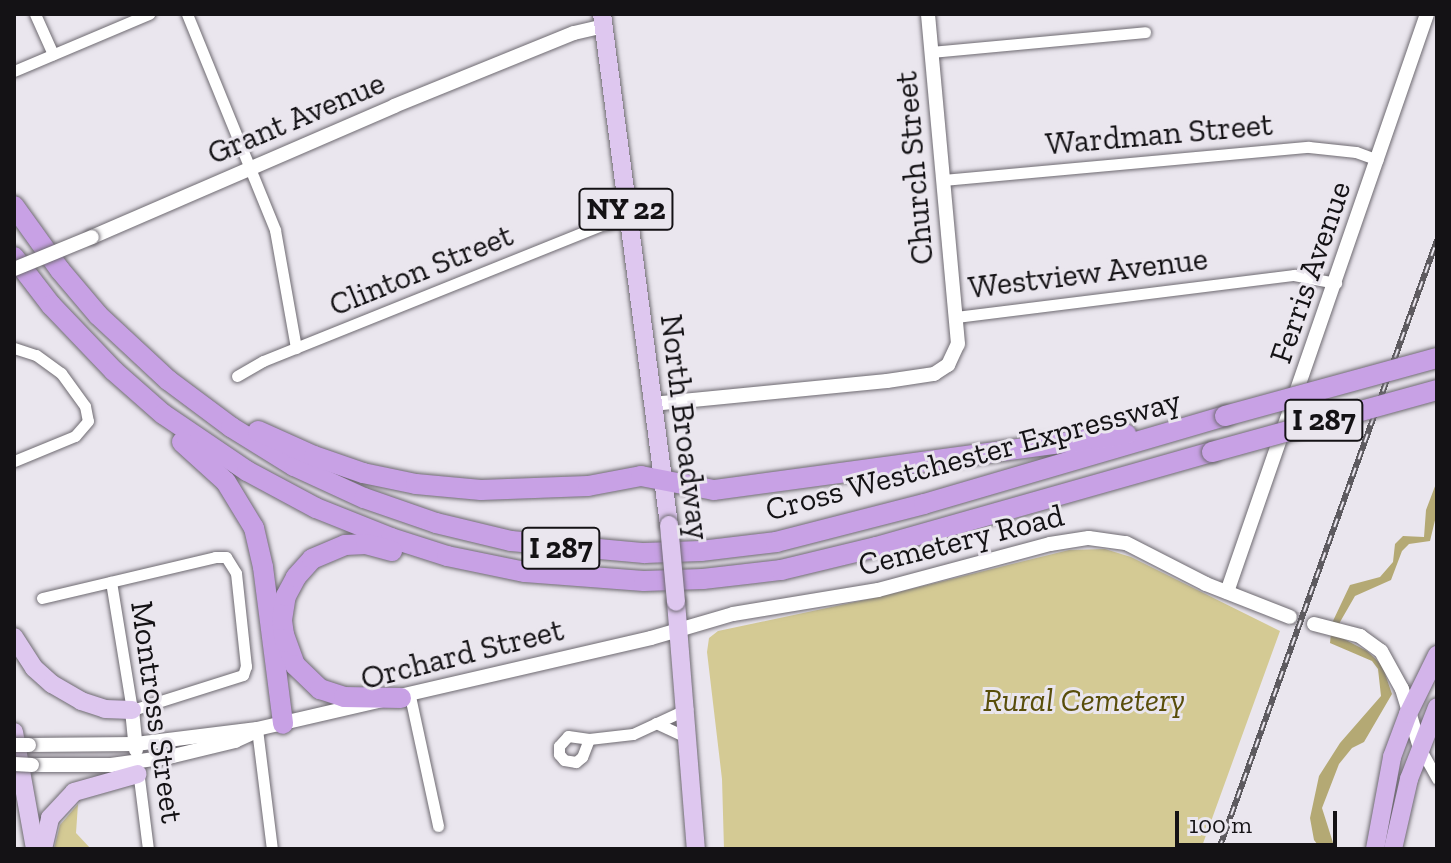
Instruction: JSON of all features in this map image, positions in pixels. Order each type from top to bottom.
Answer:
[{"type":"highway","name":"Cross Westchester Expressway","points":[[14,206],[73,286],[140,356],[238,432],[294,466],[355,495],[473,533],[530,544],[607,552],[701,551],[804,536],[1437,358]]},
{"type":"highway","name":"Cross Westchester Expressway","points":[[14,257],[77,334],[163,414],[273,486],[316,508],[411,545],[506,569],[585,579],[664,581],[742,575],[838,557],[1437,390]]},
{"type":"highway","points":[[140,356],[273,439],[327,461],[388,479],[481,490],[588,486],[641,476],[665,484],[714,490],[1218,418]]},
{"type":"highway","points":[[163,414],[171,433],[226,482],[254,528],[288,723]]},
{"type":"highway","points":[[288,723],[283,632],[286,596],[296,577],[312,559],[345,545],[366,544],[393,551],[411,545]]},
{"type":"highway","points":[[283,632],[295,665],[320,689],[344,697],[405,697]]},
{"type":"highway","points":[[1375,849],[1386,776],[1408,714],[1437,655]]},
{"type":"highway","points":[[1393,849],[1403,798],[1437,707]]},
{"type":"main road","name":"North Broadway","points":[[603,20],[665,484],[690,739],[696,849]]},
{"type":"main road","points":[[14,637],[34,668],[52,684],[81,701],[105,709],[132,710]]},
{"type":"main road","points":[[14,732],[35,849]]},
{"type":"main road","points":[[43,849],[50,818],[74,792],[137,768]]},
{"type":"main road","points":[[14,800],[22,849]]},
{"type":"street","points":[[35,14],[53,54]]},
{"type":"street","points":[[14,71],[149,14]]},
{"type":"street","points":[[187,14],[275,230],[296,348]]},
{"type":"street","name":"Church Street","points":[[928,14],[956,317]]},
{"type":"street","name":"Ferris Avenue","points":[[1227,592],[1427,14]]},
{"type":"street","name":"Grant Avenue","points":[[14,269],[603,20]]},
{"type":"street","points":[[931,52],[1145,32]]},
{"type":"street","name":"Wardman Street","points":[[943,180],[1309,147],[1356,152],[1378,160]]},
{"type":"street","name":"Clinton Street","points":[[237,376],[296,348],[602,225],[628,220]]},
{"type":"street","name":"Westview Avenue","points":[[652,404],[934,374],[948,365],[956,351],[956,317],[1294,275],[1336,283]]},
{"type":"street","points":[[14,348],[36,355],[61,373],[85,406],[88,421],[75,436],[14,461]]},
{"type":"street","name":"Cemetery Road","points":[[679,630],[733,614],[878,590],[1050,544],[1089,538],[1126,543],[1227,592],[1290,617]]},
{"type":"street","points":[[42,598],[226,557],[236,573],[246,666],[243,675],[132,710]]},
{"type":"street","name":"Montross Street","points":[[111,582],[132,710],[148,849]]},
{"type":"street","points":[[1319,626],[1370,640],[1381,651],[1402,689],[1420,748],[1437,779]]},
{"type":"street","name":"Orchard Street","points":[[21,745],[136,744],[257,729],[405,697],[679,630]]},
{"type":"street","points":[[405,697],[438,826]]},
{"type":"street","points":[[589,739],[633,734],[687,709]]},
{"type":"street","points":[[656,723],[690,739]]},
{"type":"street","points":[[257,729],[272,849]]},
{"type":"street","name":"Orchard Street","points":[[137,768],[244,738],[257,729]]},
{"type":"street","points":[[14,764],[137,768]]},
{"type":"green space","name":"Rural Cemetery","points":[[1105,549],[1131,557],[1280,631],[1201,849],[724,849],[722,779],[707,652],[709,638],[718,631],[883,596],[1069,550]]},
{"type":"green space","points":[[78,804],[76,833],[91,849],[54,849],[60,825]]},
{"type":"shaded area","points":[[1437,481],[1437,512],[1430,541],[1409,544],[1402,551],[1391,580],[1355,596],[1340,622],[1340,637],[1367,651],[1382,665],[1392,694],[1364,742],[1352,748],[1339,764],[1322,808],[1335,849],[1321,849],[1314,840],[1310,818],[1319,776],[1340,743],[1381,696],[1378,669],[1372,661],[1330,643],[1332,623],[1350,585],[1380,577],[1393,562],[1395,544],[1403,536],[1424,537],[1426,510]]},
{"type":"tunnel","points":[[1290,617],[1314,624]]},
{"type":"railway","points":[[1219,849],[1437,240]]}]
